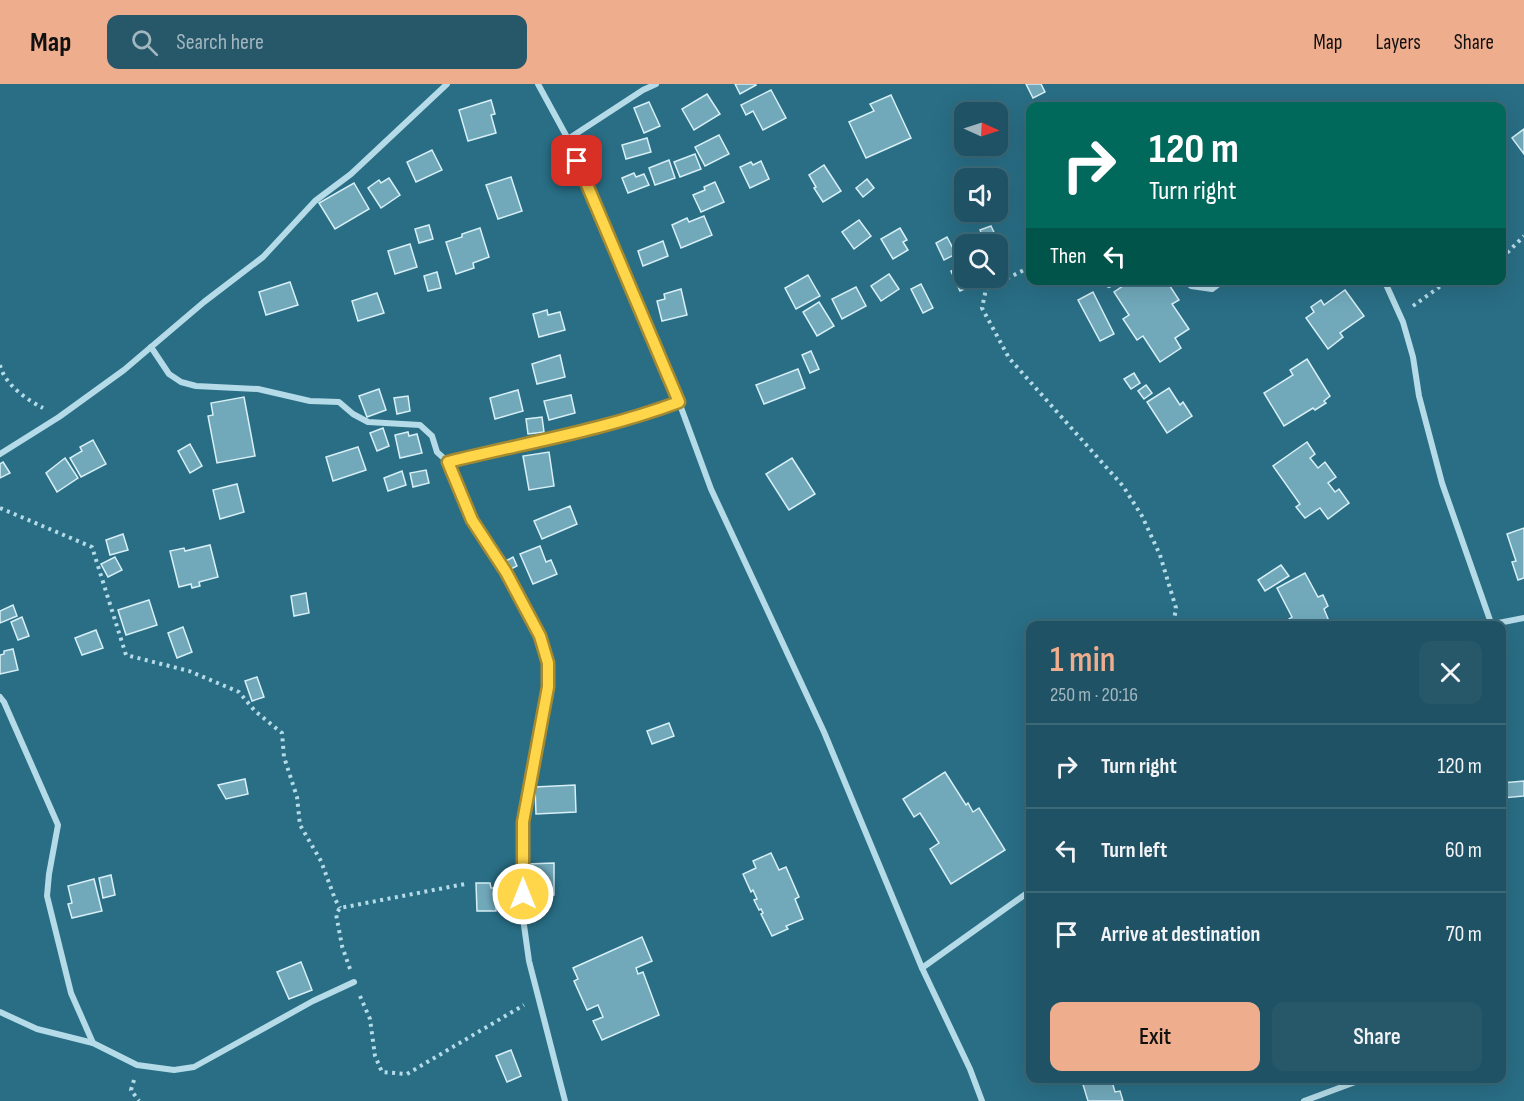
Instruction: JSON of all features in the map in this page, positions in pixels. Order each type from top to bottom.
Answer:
[{"type":"street","points":[[0,454],[59,417],[124,370],[263,257],[315,201],[351,174],[447,84]]},
{"type":"street","points":[[538,84],[568,139],[679,402],[711,489],[824,732],[922,968],[970,1069],[982,1101]]},
{"type":"street","points":[[568,139],[643,90],[656,84]]},
{"type":"street","points":[[1190,285],[1212,289],[1217,285]]},
{"type":"street","points":[[1386,285],[1403,322],[1413,357],[1419,396],[1442,483],[1490,621]]},
{"type":"street","points":[[151,346],[170,374],[181,382],[196,386],[258,389],[310,401],[339,402],[353,414],[368,422],[420,425],[432,436],[437,452],[448,462],[472,520],[506,572],[540,636],[548,663],[548,687],[523,822],[523,918],[530,961],[566,1101]]},
{"type":"street","points":[[448,462],[595,428],[679,402]]},
{"type":"street","points":[[1504,621],[1524,618]]},
{"type":"street","points":[[0,697],[58,825],[47,896],[71,993],[93,1043]]},
{"type":"street","points":[[922,968],[1026,894]]},
{"type":"street","points":[[0,1012],[38,1029],[93,1043],[137,1065],[174,1070],[194,1067],[313,1001],[354,982]]},
{"type":"street","points":[[1304,1101],[1353,1083]]},
{"type":"path","points":[[1506,254],[1524,236]]},
{"type":"path","points":[[1026,269],[986,289],[982,308],[1008,358],[1124,486],[1142,516],[1160,555],[1176,608],[1174,621]]},
{"type":"path","points":[[1403,322],[1413,307],[1442,285]]},
{"type":"path","points":[[0,365],[1,371],[22,396],[59,417]]},
{"type":"path","points":[[0,508],[92,547],[126,655],[189,671],[239,692],[255,711],[282,733],[284,757],[297,797],[300,825],[321,861],[334,899],[340,908]]},
{"type":"path","points":[[465,884],[340,908],[336,914],[342,946],[370,1019],[375,1056],[382,1072],[407,1074],[539,996]]},
{"type":"path","points":[[137,1065],[131,1090],[138,1101]]},
{"type":"building","points":[[735,84],[755,84],[756,85],[740,94]]},
{"type":"building","points":[[1026,84],[1041,84],[1045,92],[1033,98]]},
{"type":"building","points":[[771,90],[786,118],[763,130],[753,111],[746,115],[741,105]]},
{"type":"building","points":[[707,94],[720,114],[694,130],[682,109]]},
{"type":"building","points":[[891,95],[911,138],[866,158],[849,122],[874,111],[870,104]]},
{"type":"building","points":[[491,100],[495,114],[491,115],[496,133],[468,141],[459,110]]},
{"type":"building","points":[[649,102],[660,126],[644,133],[634,108]]},
{"type":"building","points":[[1524,129],[1524,154],[1512,138]]},
{"type":"building","points":[[719,135],[729,154],[705,166],[695,147]]},
{"type":"building","points":[[647,138],[651,152],[626,159],[622,145]]},
{"type":"building","points":[[432,150],[442,170],[416,182],[407,162]]},
{"type":"building","points":[[695,154],[701,169],[680,177],[674,162]]},
{"type":"building","points":[[669,160],[675,178],[655,185],[649,168]]},
{"type":"building","points":[[761,161],[769,179],[750,188],[740,167]]},
{"type":"building","points":[[824,165],[841,191],[823,202],[809,175]]},
{"type":"building","points":[[634,173],[636,177],[644,174],[649,185],[628,193],[622,178]]},
{"type":"building","points":[[511,177],[522,211],[498,219],[486,185]]},
{"type":"building","points":[[389,178],[400,195],[381,208],[368,188],[379,180],[381,183]]},
{"type":"building","points":[[867,179],[874,188],[863,197],[856,188]]},
{"type":"building","points":[[715,182],[724,202],[701,212],[693,195],[705,190],[704,187]]},
{"type":"building","points":[[354,183],[369,209],[335,229],[319,203]]},
{"type":"building","points":[[704,216],[712,235],[681,248],[672,225],[687,218],[689,222]]},
{"type":"building","points":[[859,220],[871,236],[854,249],[842,232]]},
{"type":"building","points":[[429,225],[433,239],[419,243],[415,229]]},
{"type":"building","points":[[991,226],[995,234],[982,234],[980,230]]},
{"type":"building","points":[[480,228],[489,257],[473,263],[474,268],[456,274],[446,242]]},
{"type":"building","points":[[900,228],[907,240],[903,242],[908,250],[893,259],[881,239]]},
{"type":"building","points":[[947,237],[954,255],[944,260],[936,243]]},
{"type":"building","points":[[663,241],[668,256],[643,266],[638,251]]},
{"type":"building","points":[[410,244],[417,267],[395,274],[388,251]]},
{"type":"building","points":[[437,272],[441,288],[428,291],[424,276]]},
{"type":"building","points":[[889,274],[899,289],[881,301],[871,286]]},
{"type":"building","points":[[808,275],[820,296],[796,309],[785,288]]},
{"type":"building","points":[[290,282],[298,305],[266,315],[259,292]]},
{"type":"building","points":[[921,284],[933,308],[923,313],[911,289]]},
{"type":"building","points":[[1124,285],[1169,285],[1179,300],[1172,304],[1189,329],[1175,338],[1181,348],[1160,362],[1143,336],[1137,340],[1123,319],[1129,315],[1114,292]]},
{"type":"building","points":[[856,287],[866,306],[842,319],[832,299]]},
{"type":"building","points":[[681,289],[687,315],[662,321],[657,301],[665,299],[664,294]]},
{"type":"building","points":[[1345,290],[1364,316],[1340,333],[1343,337],[1328,349],[1306,318],[1314,312],[1311,307],[1321,300],[1324,305]]},
{"type":"building","points":[[1093,292],[1114,334],[1100,341],[1078,300]]},
{"type":"building","points":[[377,293],[384,313],[358,321],[352,301]]},
{"type":"building","points":[[819,302],[834,326],[817,336],[803,312]]},
{"type":"building","points":[[547,310],[548,315],[560,312],[565,330],[539,337],[533,314]]},
{"type":"building","points":[[811,351],[819,369],[810,373],[802,355]]},
{"type":"building","points":[[560,355],[565,377],[537,384],[532,364]]},
{"type":"building","points":[[1307,359],[1330,396],[1324,401],[1326,403],[1315,410],[1313,408],[1284,426],[1264,393],[1293,375],[1290,370]]},
{"type":"building","points":[[798,369],[805,388],[764,404],[756,385]]},
{"type":"building","points":[[1134,373],[1140,383],[1131,389],[1124,379]]},
{"type":"building","points":[[1146,385],[1152,393],[1144,399],[1138,391]]},
{"type":"building","points":[[1169,388],[1180,405],[1183,402],[1192,416],[1167,433],[1147,402]]},
{"type":"building","points":[[379,389],[386,410],[367,417],[359,396]]},
{"type":"building","points":[[518,390],[523,411],[495,419],[490,398]]},
{"type":"building","points":[[571,395],[575,413],[549,420],[544,401]]},
{"type":"building","points":[[408,396],[410,411],[397,414],[394,398]]},
{"type":"building","points":[[244,397],[255,456],[217,463],[208,416],[213,415],[211,403]]},
{"type":"building","points":[[542,417],[544,432],[528,434],[526,419]]},
{"type":"building","points":[[383,428],[389,446],[377,451],[370,433]]},
{"type":"building","points":[[408,432],[409,436],[417,434],[422,453],[400,458],[395,435]]},
{"type":"building","points":[[93,440],[106,464],[81,477],[70,458],[82,451],[80,447]]},
{"type":"building","points":[[1307,442],[1315,454],[1310,458],[1318,468],[1325,462],[1336,477],[1328,483],[1335,492],[1339,489],[1349,503],[1328,519],[1320,508],[1305,518],[1296,507],[1300,504],[1273,466]]},
{"type":"building","points":[[190,444],[202,466],[190,473],[178,451]]},
{"type":"building","points":[[358,447],[366,470],[333,481],[326,457]]},
{"type":"building","points":[[549,452],[554,486],[529,490],[523,456]]},
{"type":"building","points":[[65,458],[78,478],[57,492],[46,473]]},
{"type":"building","points":[[792,458],[815,494],[789,510],[766,474]]},
{"type":"building","points":[[3,462],[10,473],[0,478],[0,464]]},
{"type":"building","points":[[426,470],[429,483],[413,487],[410,473]]},
{"type":"building","points":[[402,471],[406,485],[388,491],[384,478]]},
{"type":"building","points":[[237,484],[244,512],[220,519],[213,490]]},
{"type":"building","points":[[570,506],[577,524],[542,539],[534,521]]},
{"type":"building","points":[[1524,528],[1524,578],[1518,580],[1512,562],[1516,561],[1507,534]]},
{"type":"building","points":[[123,534],[128,550],[110,555],[106,540]]},
{"type":"building","points":[[210,545],[218,577],[199,582],[200,586],[192,588],[191,584],[179,587],[170,551],[184,548],[185,551]]},
{"type":"building","points":[[540,546],[546,562],[551,560],[557,574],[533,584],[520,554]]},
{"type":"building","points":[[115,557],[122,570],[108,577],[101,564]]},
{"type":"building","points":[[513,557],[517,566],[509,570],[504,562]]},
{"type":"building","points":[[1281,565],[1289,576],[1265,591],[1258,580]]},
{"type":"building","points":[[1305,573],[1318,597],[1323,595],[1328,606],[1324,609],[1329,621],[1290,621],[1292,617],[1277,588]]},
{"type":"building","points":[[306,593],[309,613],[294,616],[291,596]]},
{"type":"building","points":[[149,600],[157,625],[126,635],[118,610]]},
{"type":"building","points":[[13,605],[17,616],[0,623],[0,611]]},
{"type":"building","points":[[22,617],[29,636],[18,640],[11,622]]},
{"type":"building","points":[[183,627],[192,652],[177,658],[168,633]]},
{"type":"building","points":[[96,630],[103,648],[82,655],[75,638]]},
{"type":"building","points":[[13,649],[18,670],[0,674],[0,655],[4,654],[4,651]]},
{"type":"building","points":[[257,677],[264,697],[252,701],[245,681]]},
{"type":"building","points":[[669,723],[674,736],[652,744],[647,731]]},
{"type":"building","points":[[945,772],[966,805],[968,803],[973,812],[979,808],[1005,850],[951,884],[930,849],[939,843],[920,813],[914,817],[903,799]]},
{"type":"building","points":[[245,779],[248,794],[226,799],[218,785]]},
{"type":"building","points":[[1524,781],[1524,796],[1506,798],[1506,783]]},
{"type":"building","points":[[575,785],[576,812],[536,814],[535,787]]},
{"type":"building","points":[[771,853],[779,870],[786,867],[799,897],[795,899],[803,919],[786,926],[788,929],[772,936],[761,914],[763,913],[761,909],[759,910],[754,900],[757,899],[753,890],[751,892],[743,874],[756,868],[753,861]]},
{"type":"building","points":[[554,863],[554,895],[527,895],[527,864]]},
{"type":"building","points":[[111,875],[115,895],[103,898],[99,878]]},
{"type":"building","points":[[94,879],[102,911],[72,918],[68,904],[72,903],[68,886]]},
{"type":"building","points":[[476,883],[490,883],[491,888],[496,888],[496,911],[477,911]]},
{"type":"building","points":[[642,937],[652,961],[636,968],[638,974],[643,972],[659,1015],[602,1040],[593,1021],[603,1017],[598,1005],[587,1010],[574,981],[578,979],[573,968]]},
{"type":"building","points":[[301,962],[312,990],[289,999],[277,972]]},
{"type":"building","points":[[511,1050],[521,1076],[507,1082],[496,1056]]},
{"type":"building","points":[[1083,1083],[1112,1083],[1115,1092],[1120,1091],[1123,1101],[1088,1101]]},
{"type":"route","points":[[523,894],[523,822],[548,687],[548,663],[540,636],[506,572],[472,520],[448,462],[595,428],[679,402],[577,161]]}]
